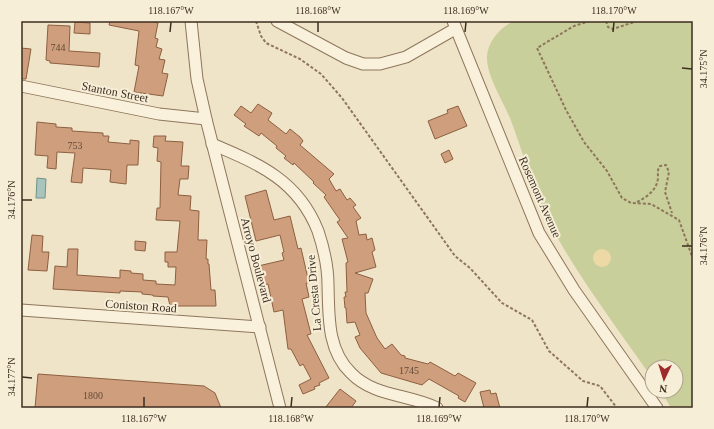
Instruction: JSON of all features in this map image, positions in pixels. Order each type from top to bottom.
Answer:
[{"type":"street","name":"Arroyo Boulevard","points":[[191,21],[197,79],[206,119],[280,408]]},
{"type":"street","points":[[277,21],[346,58],[363,64],[380,64],[406,57],[454,25]]},
{"type":"street","name":"Rosemont Avenue","points":[[454,25],[539,233],[574,290],[657,408]]},
{"type":"street","name":"Stanton Street","points":[[21,86],[159,114],[206,119]]},
{"type":"street","name":"La Cresta Drive","points":[[212,144],[261,167],[284,182],[300,197],[311,213],[326,258],[331,336],[342,362],[351,374],[364,384],[379,391],[427,403],[437,408]]},
{"type":"street","name":"Coniston Road","points":[[21,310],[260,327]]},
{"type":"path","points":[[256,21],[261,36],[266,43],[305,63],[321,74],[342,98],[455,256],[470,268],[502,303],[532,320],[549,352],[583,381],[600,386],[617,408]]},
{"type":"path","points":[[590,21],[574,26],[537,48],[566,110],[584,142],[603,165],[622,198],[631,203],[652,204],[679,220],[683,227],[693,259]]},
{"type":"path","points":[[606,21],[608,27],[613,29],[637,21]]},
{"type":"path","points":[[636,203],[647,197],[654,190],[658,179],[658,168],[660,166],[666,166],[669,172],[665,192],[666,200],[672,215]]},
{"type":"green space","points":[[514,21],[693,21],[693,408],[671,408],[666,399],[684,399],[684,359],[644,359],[644,367],[579,273],[550,223],[537,194],[510,118],[492,79],[487,63],[490,45],[496,35]]},
{"type":"sand","points":[[602,249],[608,252],[611,258],[608,264],[602,267],[596,264],[593,258],[596,252]]},
{"type":"water","points":[[37,178],[46,179],[45,198],[36,198]]},
{"type":"building","points":[[110,21],[150,21],[158,23],[155,38],[158,39],[156,47],[162,49],[159,59],[165,60],[162,73],[168,74],[163,96],[134,92],[139,66],[135,65],[139,31],[109,25]]},
{"type":"building","points":[[75,22],[90,23],[90,34],[74,33]]},
{"type":"building","points":[[48,25],[70,26],[69,51],[100,53],[99,67],[50,63],[50,61],[46,60]]},
{"type":"building","points":[[21,48],[31,49],[26,79],[21,79]]},
{"type":"building","points":[[258,104],[272,113],[268,120],[286,134],[290,129],[300,137],[303,141],[300,145],[334,174],[329,179],[336,191],[340,189],[347,200],[350,198],[356,205],[353,207],[361,218],[356,221],[359,235],[366,234],[367,240],[372,238],[375,250],[372,252],[376,267],[355,273],[373,279],[368,293],[365,293],[366,313],[377,338],[385,349],[392,344],[401,355],[405,356],[405,358],[428,364],[430,362],[455,376],[458,373],[476,383],[465,402],[458,398],[459,396],[429,379],[422,385],[381,373],[360,348],[355,337],[360,335],[355,322],[347,323],[345,308],[344,297],[346,297],[345,292],[347,292],[346,263],[348,262],[342,239],[348,238],[337,222],[340,220],[324,197],[326,195],[313,183],[314,182],[294,163],[293,165],[284,158],[286,156],[276,148],[277,146],[261,133],[259,136],[244,126],[246,124],[234,115],[241,106],[251,113]]},
{"type":"building","points":[[458,106],[467,126],[435,139],[428,121],[448,113],[447,110]]},
{"type":"building","points":[[37,122],[56,124],[56,127],[72,128],[72,131],[103,133],[103,136],[109,136],[108,142],[130,144],[130,140],[139,141],[138,165],[127,165],[126,184],[110,182],[111,170],[83,168],[82,183],[71,182],[75,153],[57,152],[56,169],[47,168],[48,156],[35,155]]},
{"type":"building","points":[[154,136],[166,136],[165,141],[183,142],[181,166],[189,166],[188,179],[180,179],[178,195],[191,196],[190,210],[199,211],[198,240],[207,240],[206,259],[208,259],[209,264],[211,290],[215,290],[216,306],[170,306],[168,297],[142,294],[142,292],[120,291],[120,293],[53,289],[55,266],[67,267],[68,249],[78,249],[77,275],[120,278],[120,270],[131,271],[131,273],[143,274],[143,280],[156,281],[156,284],[175,285],[176,267],[168,267],[168,262],[165,262],[165,252],[177,252],[180,221],[156,220],[157,208],[160,208],[161,162],[157,161],[158,148],[153,147]]},
{"type":"building","points":[[449,150],[453,159],[445,163],[441,154]]},
{"type":"building","points":[[266,190],[274,220],[290,216],[298,249],[301,248],[309,283],[306,283],[309,297],[302,299],[311,334],[307,335],[329,378],[319,383],[320,385],[314,387],[315,389],[303,394],[299,385],[311,379],[303,364],[300,366],[291,349],[288,349],[283,310],[274,312],[268,284],[263,285],[258,266],[284,260],[282,253],[284,252],[280,235],[256,241],[245,196]]},
{"type":"building","points":[[32,235],[43,236],[42,252],[49,252],[47,271],[28,270]]},
{"type":"building","points":[[135,241],[146,242],[145,251],[135,250]]},
{"type":"building","points":[[38,374],[204,386],[215,393],[221,408],[35,408]]},
{"type":"building","points":[[340,389],[356,401],[351,408],[325,408]]},
{"type":"building","points":[[490,390],[491,394],[496,393],[500,408],[484,408],[480,392]]}]
